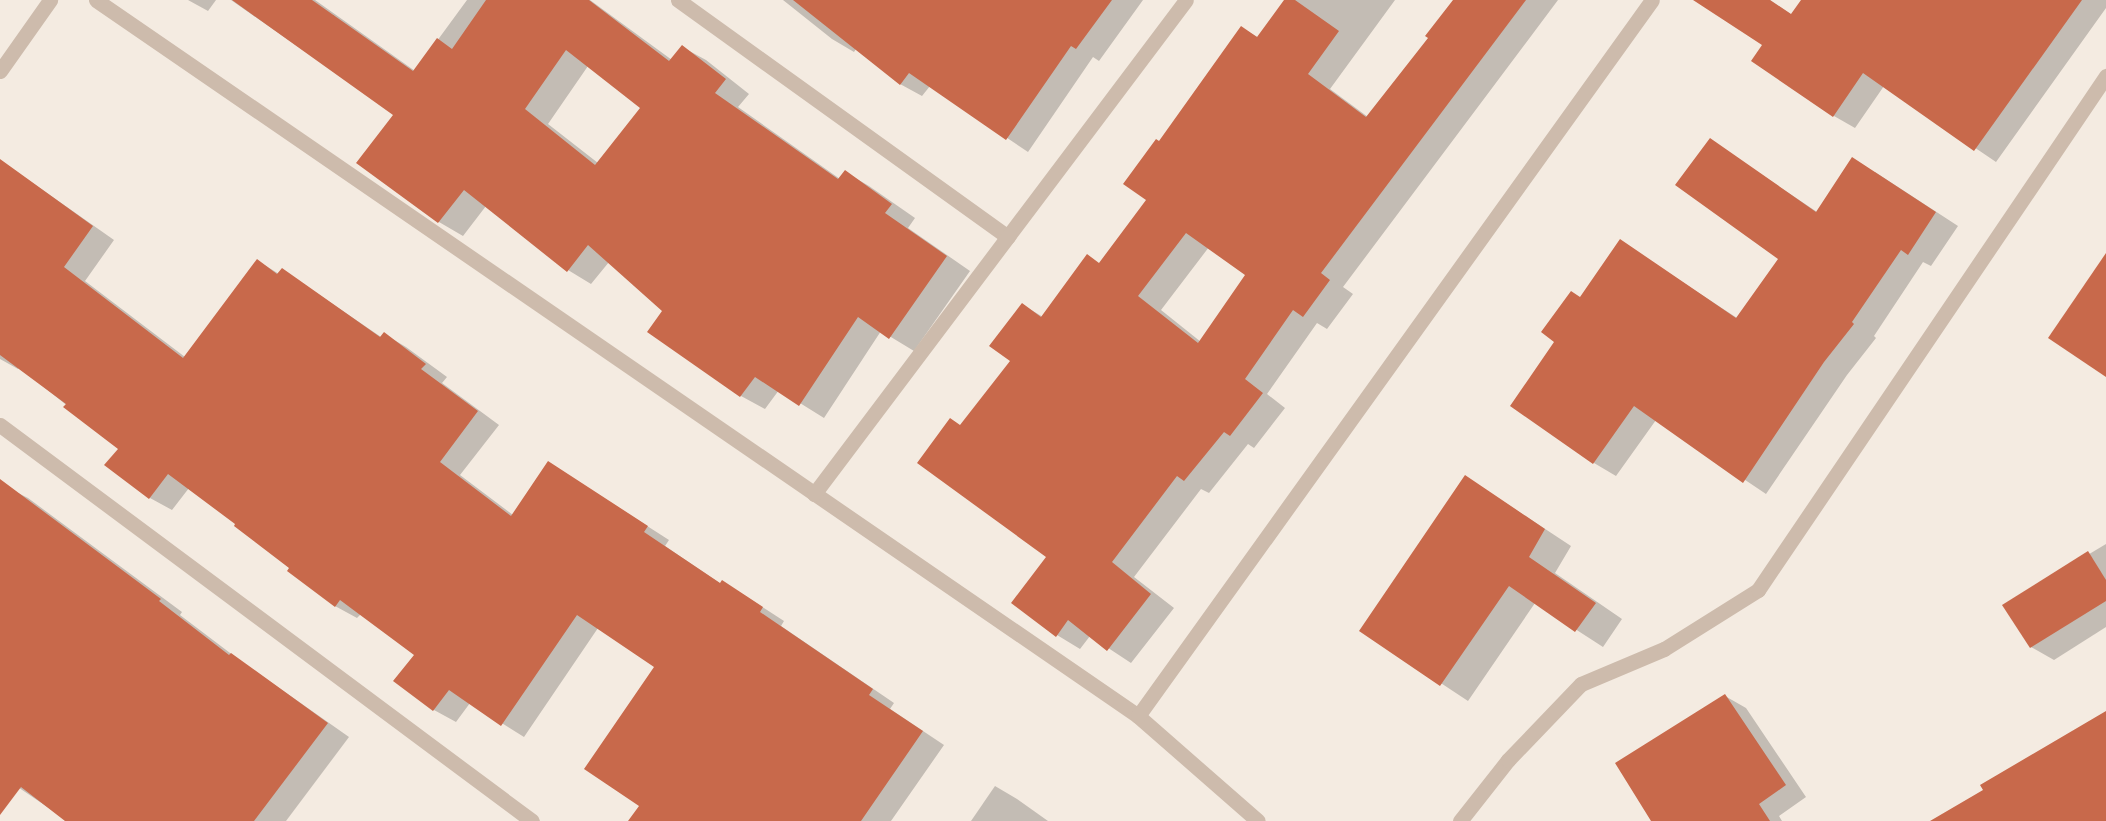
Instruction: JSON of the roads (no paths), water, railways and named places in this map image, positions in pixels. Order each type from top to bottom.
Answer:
[{"type":"street","points":[[0,71],[50,0]]},
{"type":"street","points":[[96,0],[1138,716],[1258,821]]},
{"type":"street","points":[[678,0],[1008,237]]},
{"type":"street","points":[[814,494],[1186,0]]},
{"type":"street","points":[[1138,716],[1652,0]]},
{"type":"street","points":[[1460,821],[1508,760],[1581,684],[1664,649],[1758,590],[2106,76]]},
{"type":"street","points":[[0,425],[532,821]]}]
